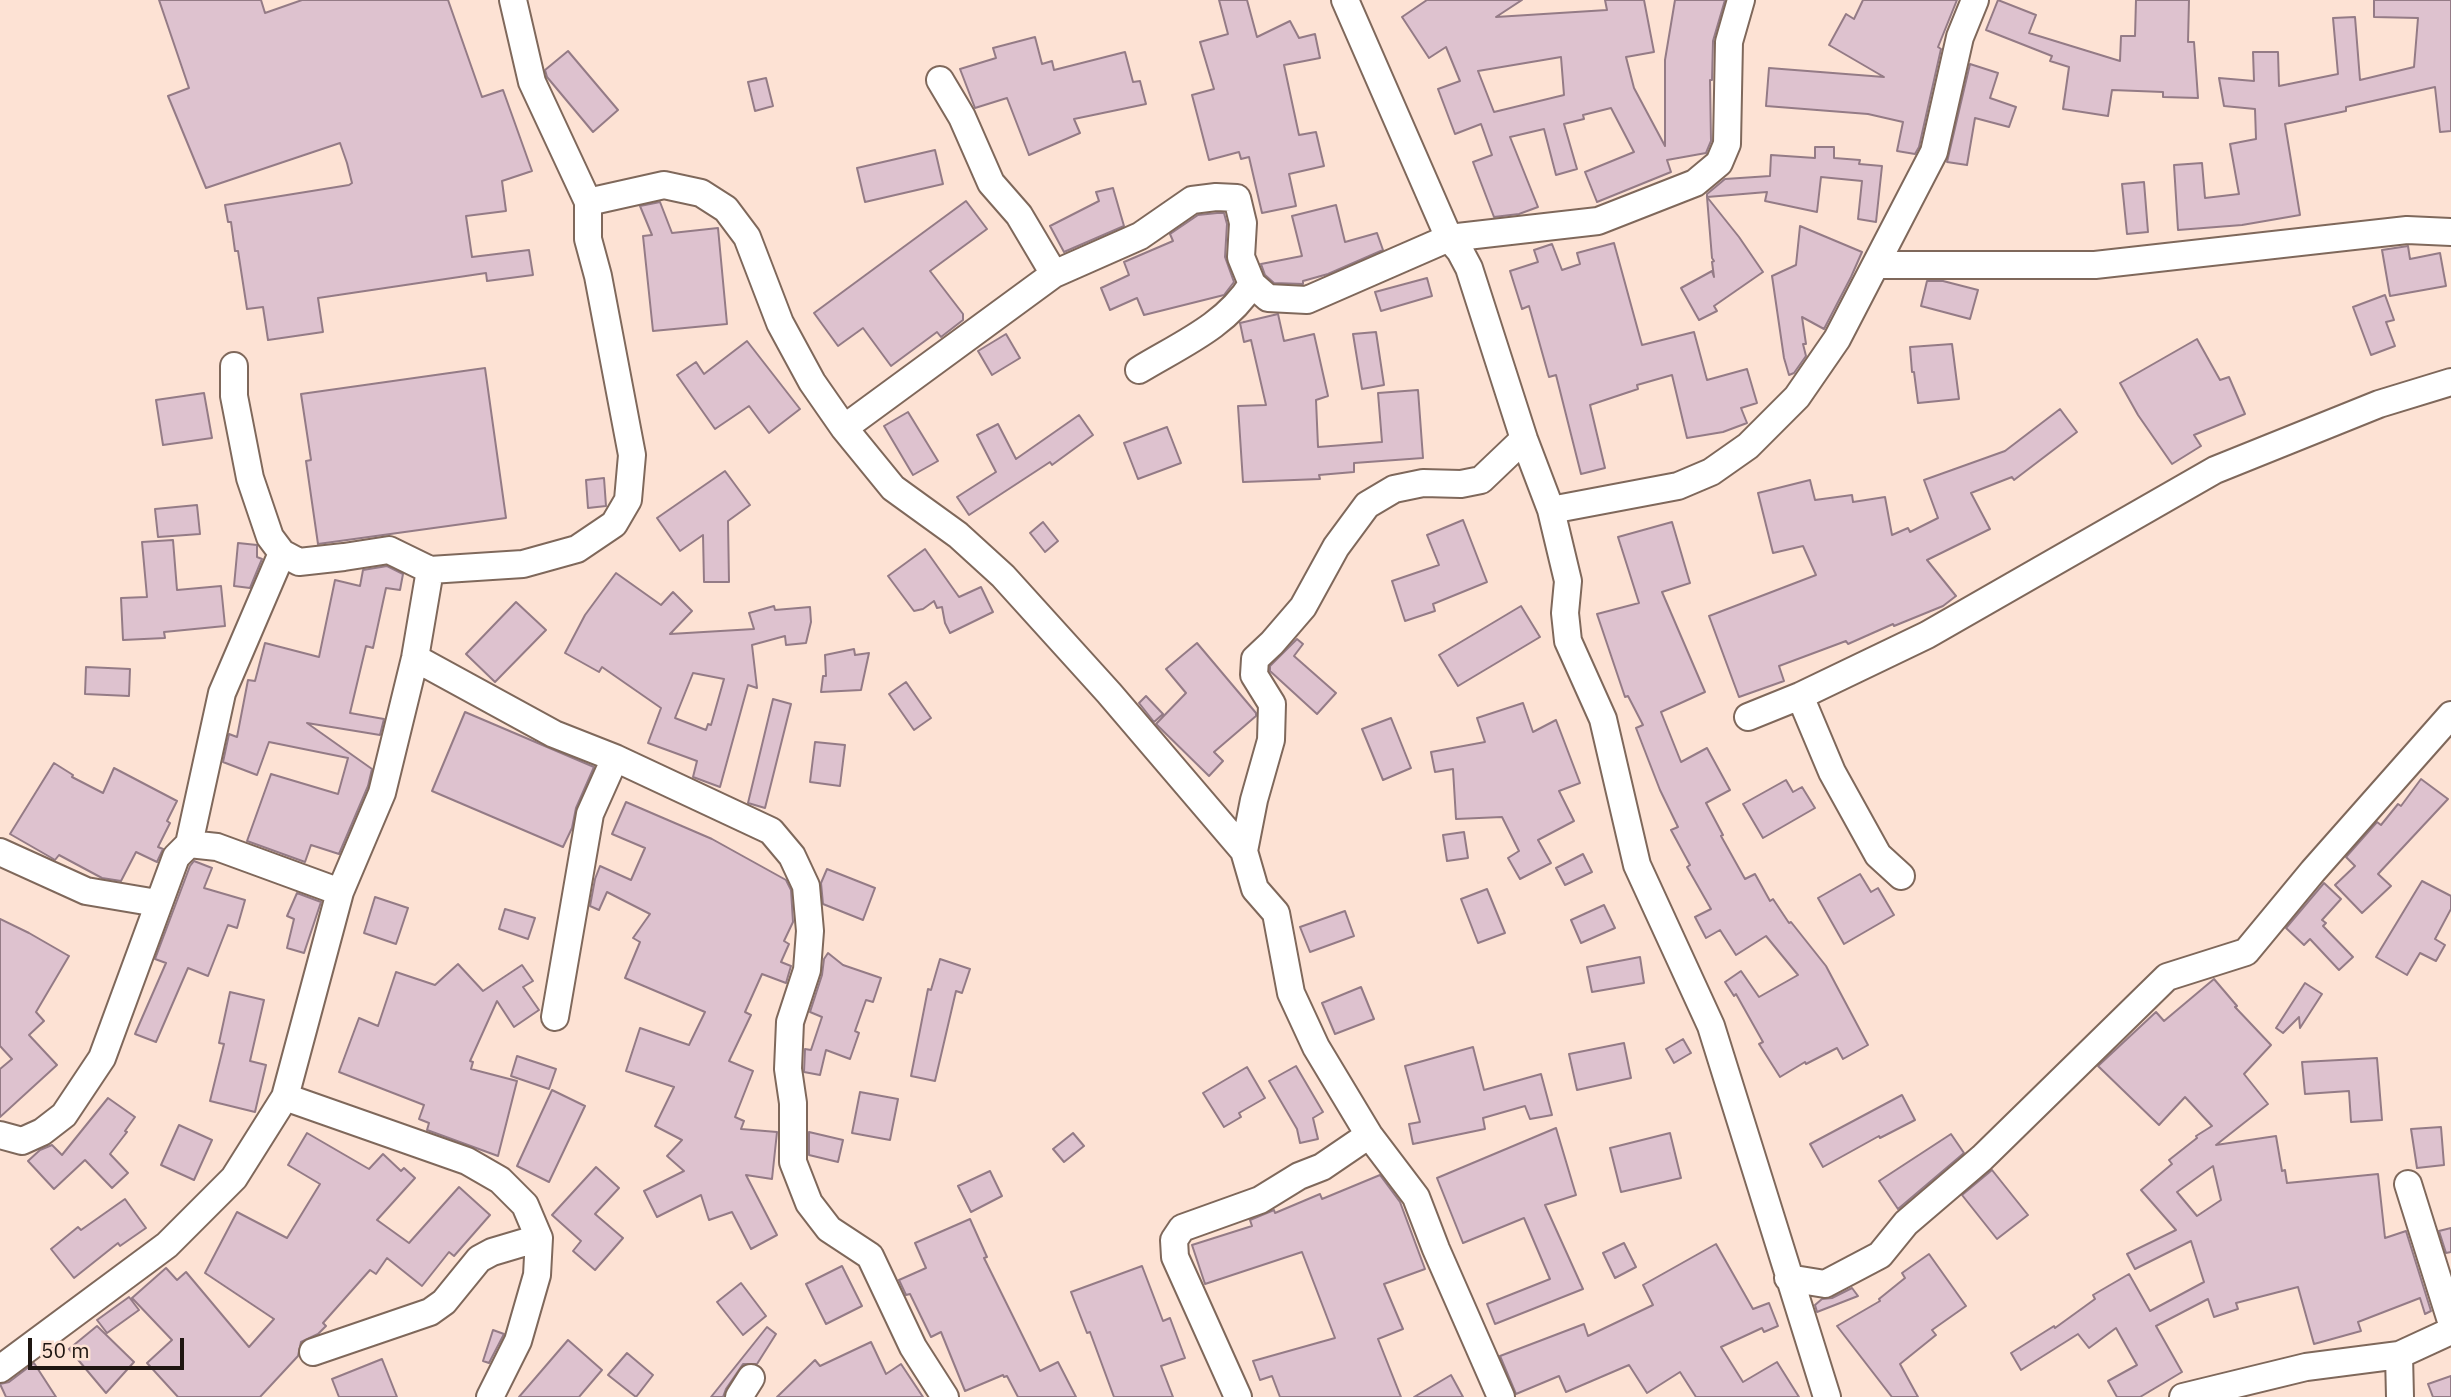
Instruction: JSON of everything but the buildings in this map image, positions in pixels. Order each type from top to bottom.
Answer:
[{"type":"street","points":[[234,366],[234,396],[250,478],[270,537],[282,553],[299,562],[389,550],[430,570],[523,564],[576,549],[614,524],[628,500],[632,455],[598,276],[588,239],[588,202],[532,82],[513,0]]},
{"type":"street","points":[[1346,0],[1449,238],[1469,268],[1524,439],[1551,510],[1568,581],[1565,613],[1568,640],[1602,719],[1637,864],[1711,1027],[1827,1397]]},
{"type":"street","points":[[844,428],[1054,274],[1140,236],[1192,200],[1237,198],[1243,223],[1241,257],[1252,284],[1268,298],[1307,300],[1449,238],[1598,221],[1695,183],[1719,163],[1727,144],[1729,41],[1741,0]]},
{"type":"street","points":[[1551,510],[1678,486],[1711,472],[1748,446],[1797,397],[1837,339],[1934,152],[1960,37],[1975,0]]},
{"type":"street","points":[[940,80],[962,117],[991,183],[1019,215],[1054,274]]},
{"type":"street","points":[[588,202],[664,185],[701,193],[726,209],[747,237],[780,323],[811,382],[844,428],[893,488],[958,536],[1003,576],[1109,693],[1244,851],[1255,889],[1276,913],[1292,993],[1315,1047],[1369,1135],[1416,1197],[1501,1397]]},
{"type":"street","points":[[1876,265],[2095,265],[2407,230],[2451,232]]},
{"type":"street","points":[[1139,370],[1209,330],[1236,305],[1252,284]]},
{"type":"street","points":[[1748,717],[1800,696],[1927,635],[2215,470],[2379,404],[2451,382]]},
{"type":"street","points":[[1244,851],[1271,728],[1272,704],[1254,675],[1255,659],[1303,607],[1336,547],[1367,505],[1394,489],[1423,483],[1461,484],[1481,480],[1524,439]]},
{"type":"street","points":[[0,1135],[22,1141],[42,1132],[64,1115],[102,1058],[157,903],[176,858],[189,844],[222,693],[282,553]]},
{"type":"street","points":[[0,1369],[167,1245],[234,1178],[285,1097],[340,892],[382,793],[415,659],[430,570]]},
{"type":"street","points":[[415,659],[554,734],[615,758],[771,831],[792,856],[806,886],[810,931],[807,970],[790,1022],[788,1069],[793,1103],[793,1162],[809,1203],[829,1228],[870,1256],[913,1347],[945,1397]]},
{"type":"street","points":[[1800,696],[1832,772],[1878,855],[1901,876]]},
{"type":"street","points":[[1788,1278],[1825,1284],[1880,1255],[1906,1223],[1982,1158],[2167,977],[2246,952],[2313,871],[2451,715]]},
{"type":"street","points":[[555,1017],[590,814],[615,758]]},
{"type":"street","points":[[189,844],[217,847],[340,892]]},
{"type":"street","points":[[0,852],[86,891],[157,903]]},
{"type":"street","points":[[285,1097],[467,1161],[500,1180],[525,1205],[539,1238],[537,1275],[518,1342],[490,1397]]},
{"type":"street","points":[[1238,1397],[1175,1257],[1174,1240],[1182,1228],[1259,1200],[1299,1176],[1322,1167],[1369,1135]]},
{"type":"street","points":[[2408,1184],[2451,1321]]},
{"type":"street","points":[[313,1352],[430,1312],[444,1302],[479,1259],[492,1252],[539,1238]]},
{"type":"street","points":[[2183,1397],[2306,1367],[2399,1355],[2451,1331]]},
{"type":"street","points":[[2399,1355],[2400,1397]]}]
